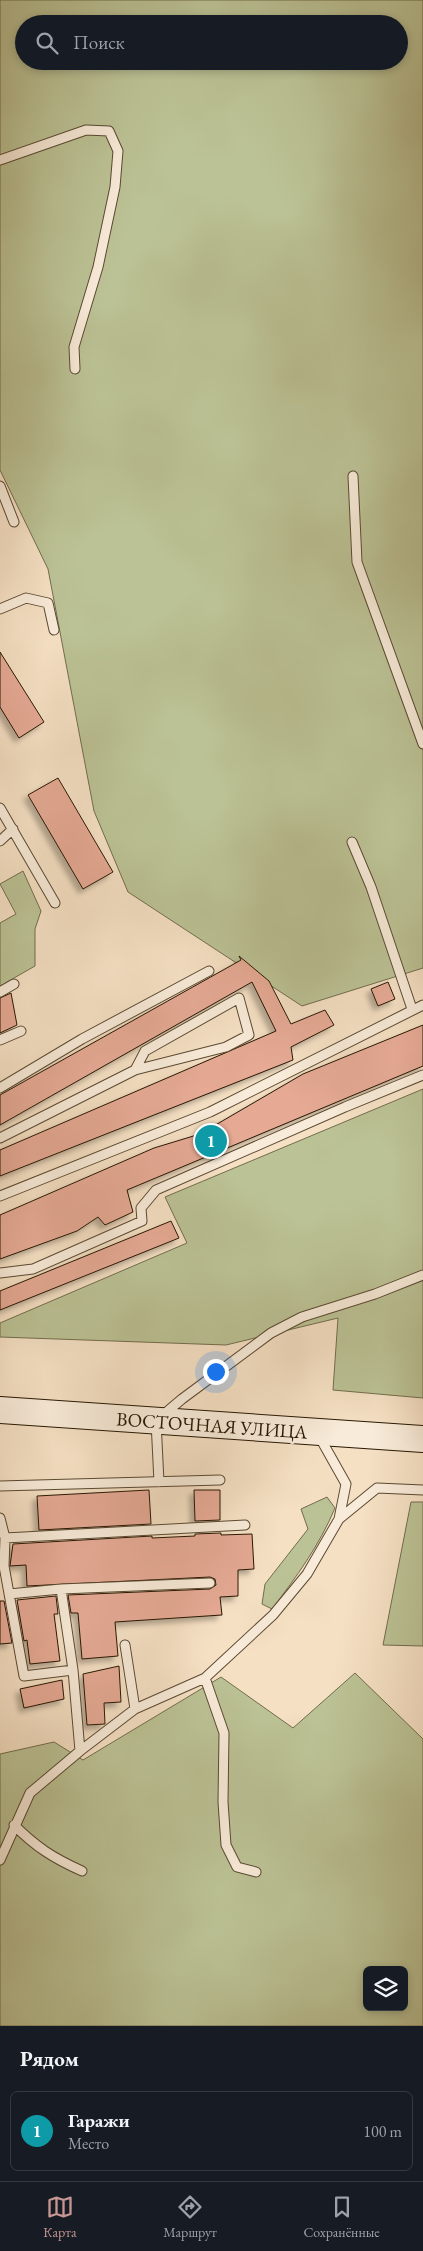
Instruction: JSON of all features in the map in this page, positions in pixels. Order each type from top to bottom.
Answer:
[{"type":"main road","name":"ВОСТОЧНАЯ УЛИЦА","points":[[0,1410],[423,1439]]},
{"type":"lane","points":[[0,160],[86,130],[108,131],[118,151],[115,187],[98,267],[74,347],[75,369]]},
{"type":"lane","points":[[352,476],[357,562],[423,744]]},
{"type":"lane","points":[[0,486],[14,522]]},
{"type":"lane","points":[[0,609],[26,598],[48,603],[54,630]]},
{"type":"lane","points":[[0,808],[55,903]]},
{"type":"lane","points":[[0,841],[12,829]]},
{"type":"lane","points":[[352,842],[370,887],[412,1009]]},
{"type":"lane","points":[[0,1088],[82,1039],[209,971]]},
{"type":"lane","points":[[0,992],[14,984]]},
{"type":"lane","points":[[0,1138],[135,1070],[226,1047],[249,1035],[239,998],[145,1051],[135,1070]]},
{"type":"lane","points":[[0,1196],[210,1112],[423,1005]]},
{"type":"lane","points":[[0,1040],[21,1030]]},
{"type":"lane","points":[[0,1273],[32,1269],[142,1221],[140,1208],[156,1190],[346,1107],[423,1076]]},
{"type":"lane","points":[[159,1482],[156,1421],[182,1399],[271,1333],[302,1318],[423,1275]]},
{"type":"lane","points":[[0,1860],[14,1825],[30,1793],[80,1751],[135,1709],[205,1678],[273,1615],[307,1574],[339,1519],[346,1484],[317,1432]]},
{"type":"lane","points":[[0,1486],[220,1480]]},
{"type":"lane","points":[[339,1519],[377,1488],[423,1490]]},
{"type":"lane","points":[[0,1518],[6,1538],[4,1566],[24,1676],[73,1670]]},
{"type":"lane","points":[[6,1538],[246,1525]]},
{"type":"lane","points":[[9,1594],[61,1589],[210,1583]]},
{"type":"lane","points":[[61,1589],[73,1670],[80,1751]]},
{"type":"lane","points":[[125,1646],[135,1709]]},
{"type":"lane","points":[[205,1678],[224,1733],[223,1802],[226,1845],[238,1867],[256,1872]]},
{"type":"lane","points":[[14,1825],[33,1844],[52,1858],[82,1870]]},
{"type":"green space","points":[[0,0],[423,0],[423,968],[302,1006],[128,892],[94,811],[48,569],[0,470]]},
{"type":"green space","points":[[23,871],[41,911],[35,929],[35,966],[0,986],[0,923],[16,914],[0,884]]},
{"type":"green space","points":[[423,1089],[423,1398],[333,1390],[338,1318],[226,1345],[0,1337],[0,1323],[187,1243],[165,1197]]},
{"type":"green space","points":[[327,1497],[335,1508],[315,1548],[272,1609],[262,1604],[265,1584],[308,1529],[301,1509]]},
{"type":"green space","points":[[411,1502],[423,1502],[423,1646],[383,1645]]},
{"type":"green space","points":[[355,1673],[423,1739],[423,2026],[0,2026],[0,1754],[54,1742],[83,1760],[221,1677],[293,1728]]},
{"type":"building","points":[[0,652],[44,722],[19,738],[0,707]]},
{"type":"building","points":[[58,778],[113,872],[83,889],[28,795]]},
{"type":"building","points":[[239,956],[269,981],[291,1024],[325,1010],[334,1025],[291,1047],[293,1060],[0,1176],[0,1150],[276,1031],[252,982],[0,1125],[0,1095],[241,960]]},
{"type":"building","points":[[388,982],[395,999],[378,1006],[371,989]]},
{"type":"building","points":[[11,993],[17,1025],[0,1033],[0,998]]},
{"type":"building","points":[[423,1025],[423,1066],[127,1190],[133,1212],[105,1225],[98,1217],[77,1231],[0,1259],[0,1215],[154,1148],[200,1134],[303,1074]]},
{"type":"building","points":[[171,1221],[179,1238],[0,1310],[0,1291]]},
{"type":"building","points":[[149,1490],[151,1524],[39,1530],[37,1496]]},
{"type":"building","points":[[194,1490],[220,1490],[220,1520],[195,1521]]},
{"type":"building","points":[[221,1533],[221,1535],[252,1534],[254,1569],[238,1570],[238,1596],[220,1597],[222,1615],[115,1622],[118,1656],[82,1659],[78,1613],[71,1613],[68,1595],[210,1589],[216,1585],[215,1579],[210,1577],[27,1586],[26,1565],[10,1566],[13,1544],[152,1536],[152,1538],[195,1536],[195,1534]]},
{"type":"building","points":[[56,1596],[58,1614],[54,1614],[60,1661],[30,1664],[27,1640],[24,1641],[17,1600]]},
{"type":"building","points":[[0,1601],[4,1601],[12,1643],[0,1644]]},
{"type":"building","points":[[119,1666],[121,1702],[104,1703],[105,1724],[87,1725],[83,1674]]},
{"type":"building","points":[[62,1680],[64,1699],[24,1708],[20,1689]]},
{"type":"place","name":"Гаражи","points":[[211,1141]]}]
